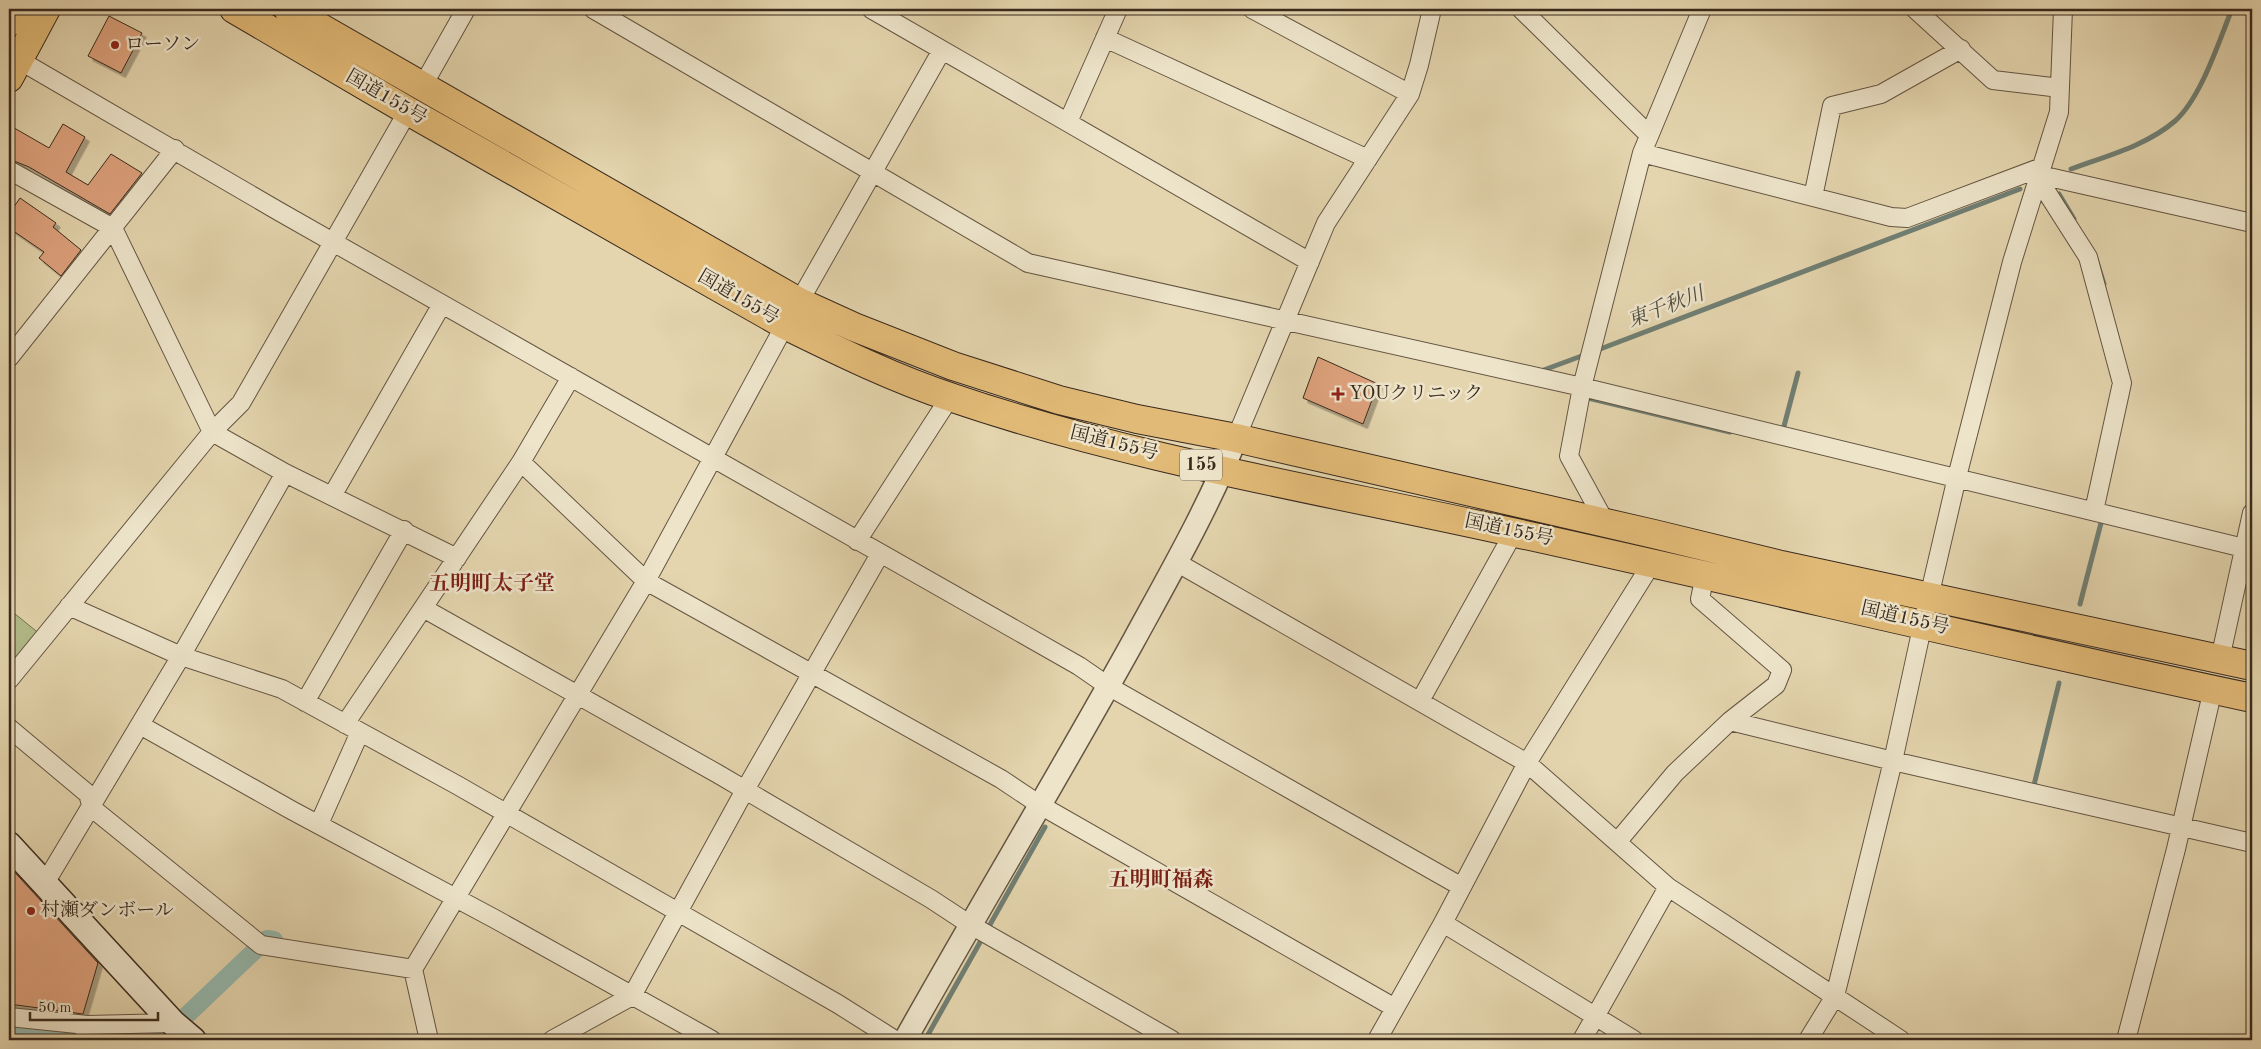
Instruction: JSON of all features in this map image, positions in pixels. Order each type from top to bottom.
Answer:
[{"type":"main road","points":[[9,22],[16,9]]},
{"type":"main road","points":[[14,69],[46,9]]},
{"type":"main road","name":"国道155号","points":[[234,9],[408,111],[785,325],[847,356],[950,398],[1051,429],[1223,471],[1514,532],[2252,698]]},
{"type":"main road","name":"国道155号","points":[[288,9],[799,302],[854,327],[953,366],[1060,400],[1137,419],[1236,438],[1605,522],[1781,565],[2252,666]]},
{"type":"main road","points":[[9,845],[173,1023],[193,1040]]},
{"type":"street","points":[[422,87],[466,9]]},
{"type":"street","points":[[593,9],[1028,263],[1582,388],[1957,477],[2248,549]]},
{"type":"street","points":[[870,9],[1310,262]]},
{"type":"street","points":[[1068,122],[1118,9]]},
{"type":"street","points":[[1252,9],[1410,94]]},
{"type":"street","points":[[906,1040],[969,924],[1108,686],[1223,471],[1326,224],[1410,94],[1432,9]]},
{"type":"street","points":[[1521,9],[1648,135]]},
{"type":"street","points":[[1605,522],[1569,456],[1582,388],[1642,153],[1702,9]]},
{"type":"street","points":[[1915,9],[1993,80],[2060,88]]},
{"type":"street","points":[[1808,1040],[1835,996],[1893,761],[1957,477],[2012,262],[2059,112],[2063,9]]},
{"type":"street","points":[[1105,38],[1368,159]]},
{"type":"street","points":[[799,302],[942,50]]},
{"type":"street","points":[[1813,197],[1832,106],[1881,94],[1961,50]]},
{"type":"street","points":[[14,69],[175,149],[713,459],[1079,666],[1108,686],[1462,887]]},
{"type":"street","points":[[9,680],[212,432],[242,402],[332,241],[408,111]]},
{"type":"street","points":[[9,358],[175,149]]},
{"type":"street","points":[[1642,153],[1891,217],[1907,218],[2041,174],[2252,223]]},
{"type":"street","points":[[9,170],[113,228],[212,432],[285,473],[404,530],[457,558]]},
{"type":"street","points":[[2041,174],[2088,257],[2122,383],[2094,511]]},
{"type":"street","points":[[332,496],[442,304]]},
{"type":"street","points":[[429,1040],[413,969],[646,581],[785,325]]},
{"type":"street","points":[[319,824],[352,728],[423,608],[521,462],[572,377]]},
{"type":"street","points":[[857,541],[950,398]]},
{"type":"street","points":[[521,462],[646,581],[1001,779],[1040,805],[1395,1008]]},
{"type":"street","points":[[45,883],[92,808],[181,656],[285,473]]},
{"type":"street","points":[[2220,659],[2248,549],[2252,513]]},
{"type":"street","points":[[305,702],[404,530]]},
{"type":"street","points":[[1420,701],[1514,532]]},
{"type":"street","points":[[552,1040],[632,996],[745,790],[880,554]]},
{"type":"street","points":[[1176,562],[1527,763],[1668,887],[1901,1040]]},
{"type":"street","points":[[1377,1040],[1443,923],[1527,763],[1652,563]]},
{"type":"street","points":[[1618,842],[1675,773],[1730,721],[1776,685],[1782,670],[1700,599],[1705,575]]},
{"type":"street","points":[[69,606],[181,656],[282,689],[507,814],[838,1004],[895,1040]]},
{"type":"street","points":[[423,608],[745,790],[931,899],[969,924],[1172,1040]]},
{"type":"street","points":[[2126,1040],[2213,689]]},
{"type":"street","points":[[1730,721],[1893,761],[2252,843]]},
{"type":"street","points":[[140,725],[712,1040]]},
{"type":"street","points":[[9,728],[88,794],[92,808],[261,945],[413,969]]},
{"type":"street","points":[[1582,1040],[1668,887]]},
{"type":"street","points":[[1443,923],[1634,1040]]},
{"type":"street","points":[[9,1017],[86,1033],[173,1023]]},
{"type":"green space","points":[[9,609],[41,635],[9,676]]},
{"type":"building","name":"ローソン","points":[[109,16],[142,33],[121,73],[88,56]]},
{"type":"building","points":[[63,124],[85,137],[66,172],[88,185],[111,154],[142,173],[110,214],[29,167],[9,159],[9,125],[49,148]]},
{"type":"building","points":[[20,198],[56,223],[53,227],[81,250],[61,276],[39,258],[44,252],[9,228],[9,214]]},
{"type":"building","points":[[1318,357],[1378,384],[1363,424],[1303,398]]},
{"type":"building","name":"村瀬ダンボール","points":[[9,866],[98,963],[83,1014],[9,1004]]},
{"type":"waterway","name":"東千秋川","points":[[2071,169],[2139,144],[2164,130],[2175,121],[2184,111],[2201,84],[2232,9]]},
{"type":"waterway","name":"東千秋川","points":[[1595,351],[2020,189]]},
{"type":"waterway","points":[[2059,194],[2074,219]]},
{"type":"waterway","points":[[2096,259],[2104,284]]},
{"type":"waterway","name":"東千秋川","points":[[1541,371],[1587,354]]},
{"type":"waterway","points":[[1781,429],[1783,430],[1798,373]]},
{"type":"waterway","points":[[1588,398],[1730,432]]},
{"type":"waterway","points":[[2080,604],[2101,523]]},
{"type":"waterway","points":[[2037,786],[2034,785],[2059,683]]},
{"type":"waterway","points":[[925,1040],[1045,827]]},
{"type":"waterway","points":[[156,1040],[187,1015],[267,939],[274,940]]},
{"type":"waterway","points":[[9,1027],[114,1040]]},
{"type":"place","name":"ローソン","points":[[115,45]]},
{"type":"place","name":"YOUクリニック","points":[[1338,394]]},
{"type":"place","name":"村瀬ダンボール","points":[[31,911]]},
{"type":"district","name":"五明町太子堂","points":[[492,584]]},
{"type":"district","name":"五明町福森","points":[[1161,880]]}]
